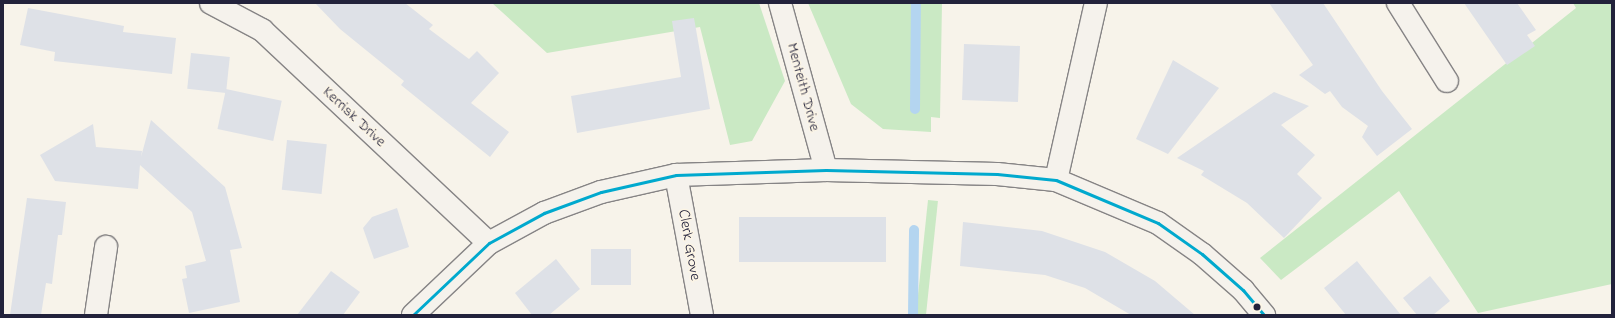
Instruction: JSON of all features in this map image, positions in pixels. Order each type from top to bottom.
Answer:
[{"type":"street","name":"Kerrisk Drive","points":[[211,3],[262,30],[489,243]]},
{"type":"street","name":"Menteith Drive","points":[[780,3],[826,170]]},
{"type":"street","points":[[1056,180],[1096,3]]},
{"type":"street","points":[[1398,3],[1447,81]]},
{"type":"street","points":[[413,315],[489,243],[551,210],[602,192],[676,175],[826,170],[997,174],[1056,180],[1158,223],[1208,259],[1243,290],[1264,315]]},
{"type":"street","name":"Clerk Grove","points":[[676,175],[702,315]]},
{"type":"street","points":[[96,315],[106,247]]},
{"type":"green space","points":[[492,3],[759,3],[785,81],[752,141],[730,145],[700,27],[547,53]]},
{"type":"green space","points":[[808,3],[942,3],[940,118],[931,117],[931,132],[883,129],[851,104]]},
{"type":"green space","points":[[1573,3],[1612,3],[1612,284],[1478,313],[1399,191],[1281,280],[1260,258],[1576,8]]},
{"type":"green space","points":[[928,200],[938,201],[926,315],[916,314]]},
{"type":"building","points":[[315,3],[405,3],[433,25],[429,29],[469,59],[477,51],[499,73],[471,103],[509,132],[490,157],[401,85],[404,81],[340,29]]},
{"type":"building","points":[[1269,3],[1323,3],[1382,91],[1412,129],[1377,156],[1362,137],[1368,126],[1342,107],[1330,91],[1325,94],[1299,75],[1313,65]]},
{"type":"building","points":[[1464,3],[1517,3],[1536,30],[1527,35],[1535,46],[1507,65]]},
{"type":"building","points":[[28,8],[124,26],[123,32],[176,38],[172,74],[54,61],[55,52],[20,45]]},
{"type":"building","points":[[694,18],[710,109],[577,133],[571,96],[681,77],[672,21]]},
{"type":"building","points":[[964,44],[1020,46],[1018,102],[962,100]]},
{"type":"building","points":[[191,53],[230,57],[226,93],[187,89]]},
{"type":"building","points":[[1173,60],[1219,88],[1168,154],[1136,139]]},
{"type":"building","points":[[226,89],[282,101],[273,141],[217,129]]},
{"type":"building","points":[[1274,92],[1309,106],[1281,125],[1315,155],[1297,174],[1322,198],[1284,238],[1247,203],[1201,175],[1204,171],[1177,158]]},
{"type":"building","points":[[151,120],[225,187],[242,248],[230,250],[240,302],[189,313],[182,279],[187,278],[185,266],[206,261],[192,212],[140,165],[138,189],[55,181],[40,155],[93,124],[96,147],[142,151],[141,157]]},
{"type":"building","points":[[287,140],[327,144],[322,194],[282,190]]},
{"type":"building","points":[[27,198],[66,202],[62,235],[58,235],[52,284],[46,283],[41,315],[10,315]]},
{"type":"building","points":[[397,208],[409,247],[374,259],[363,228],[372,217]]},
{"type":"building","points":[[739,217],[886,217],[886,262],[739,262]]},
{"type":"building","points":[[963,222],[1042,231],[1105,252],[1155,281],[1195,315],[1131,315],[1085,288],[1045,275],[960,266]]},
{"type":"building","points":[[591,249],[631,249],[631,285],[591,285]]},
{"type":"building","points":[[556,259],[580,289],[549,315],[532,315],[515,293]]},
{"type":"building","points":[[1357,261],[1401,315],[1346,315],[1324,288]]},
{"type":"building","points":[[331,271],[360,292],[343,315],[297,315]]},
{"type":"building","points":[[1430,276],[1450,301],[1433,315],[1417,315],[1403,298]]},
{"type":"waterway","points":[[915,109],[916,3]]},
{"type":"waterway","points":[[913,315],[914,230]]},
{"type":"transit line","points":[[413,315],[489,243],[544,213],[601,192],[676,175],[826,170],[997,174],[1056,180],[1158,223],[1202,254],[1243,290],[1264,315]]}]
